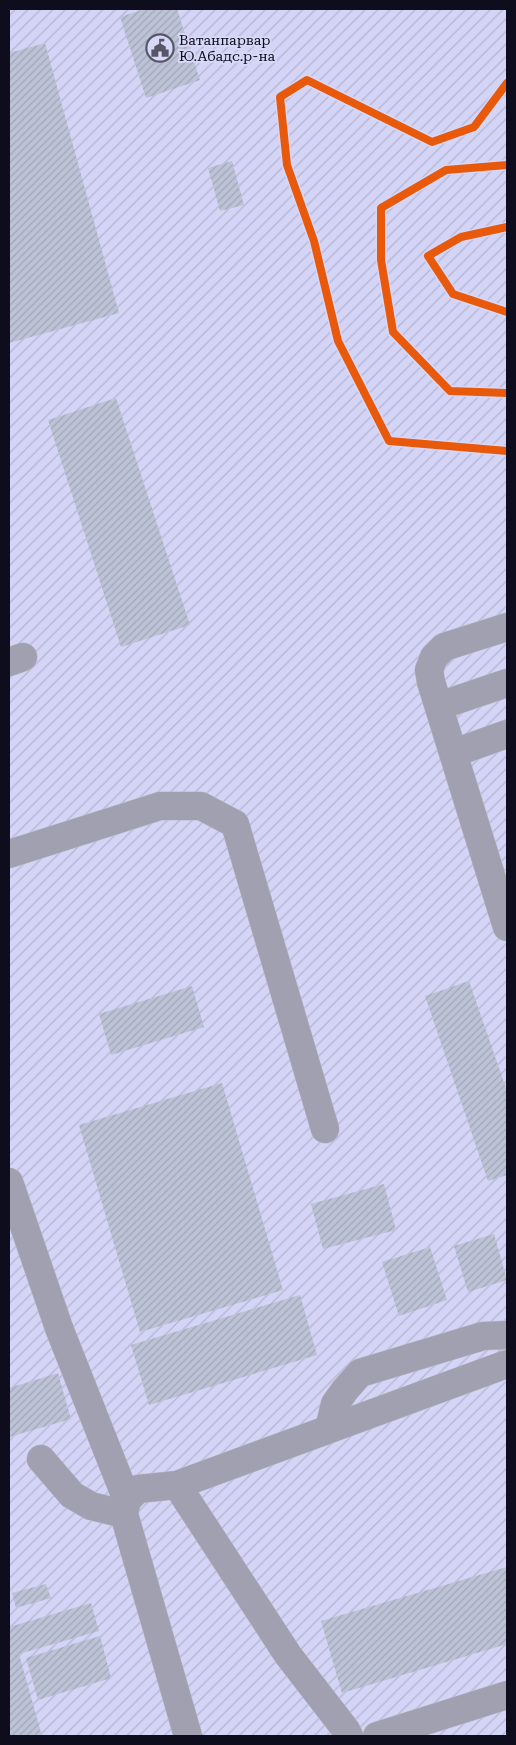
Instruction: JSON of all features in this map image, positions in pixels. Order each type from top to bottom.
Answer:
[{"type":"lane","points":[[507,627],[444,647],[434,657],[429,670],[507,927]]},
{"type":"lane","points":[[439,706],[507,683]]},
{"type":"lane","points":[[454,753],[507,734]]},
{"type":"lane","points":[[9,854],[160,806],[201,806],[235,824],[325,1129]]},
{"type":"lane","points":[[9,1182],[59,1328],[126,1507],[188,1736]]},
{"type":"lane","points":[[329,1429],[336,1404],[360,1373],[483,1336],[507,1335]]},
{"type":"lane","points":[[126,1507],[138,1489],[177,1485],[507,1364]]},
{"type":"lane","points":[[41,1459],[72,1495],[91,1506],[126,1507]]},
{"type":"lane","points":[[177,1485],[288,1654],[349,1736]]},
{"type":"lane","points":[[378,1736],[507,1695]]},
{"type":"shaded area","points":[[9,9],[507,9],[507,1736],[9,1736]]},
{"type":"building","name":"Ватанпарвар Ю.Абадс.р-на","points":[[145,9],[177,9],[200,80],[146,98],[120,17]]},
{"type":"building","points":[[45,43],[119,313],[9,343],[9,53]]},
{"type":"building","points":[[232,161],[244,205],[220,211],[208,168]]},
{"type":"building","points":[[116,398],[190,625],[121,647],[48,420]]},
{"type":"building","points":[[469,981],[507,1091],[507,1175],[488,1181],[425,996]]},
{"type":"building","points":[[192,986],[204,1027],[111,1055],[99,1014]]},
{"type":"building","points":[[222,1083],[283,1290],[140,1332],[79,1125]]},
{"type":"building","points":[[384,1184],[396,1230],[323,1249],[311,1204]]},
{"type":"building","points":[[494,1234],[507,1280],[468,1292],[454,1246]]},
{"type":"building","points":[[430,1247],[447,1300],[399,1316],[382,1262]]},
{"type":"building","points":[[300,1295],[317,1355],[149,1405],[131,1345]]},
{"type":"building","points":[[58,1373],[71,1419],[9,1437],[9,1388]]},
{"type":"building","points":[[507,1567],[507,1644],[342,1693],[321,1621]]},
{"type":"building","points":[[46,1584],[51,1598],[16,1608],[12,1593]]},
{"type":"building","points":[[91,1603],[99,1631],[19,1654],[42,1736],[10,1736],[9,1627]]},
{"type":"building","points":[[100,1636],[111,1678],[38,1700],[26,1658]]},
{"type":"cycle path","points":[[507,83],[474,127],[432,142],[307,80],[280,97],[287,165],[314,241],[338,341],[389,441],[507,451]]},
{"type":"cycle path","points":[[507,165],[446,170],[381,208],[381,260],[393,332],[450,391],[507,393]]},
{"type":"cycle path","points":[[507,227],[461,237],[428,256],[453,294],[507,312]]},
{"type":"place","name":"Ватанпарвар Ю.Абадс.р-на","points":[[160,48]]}]
